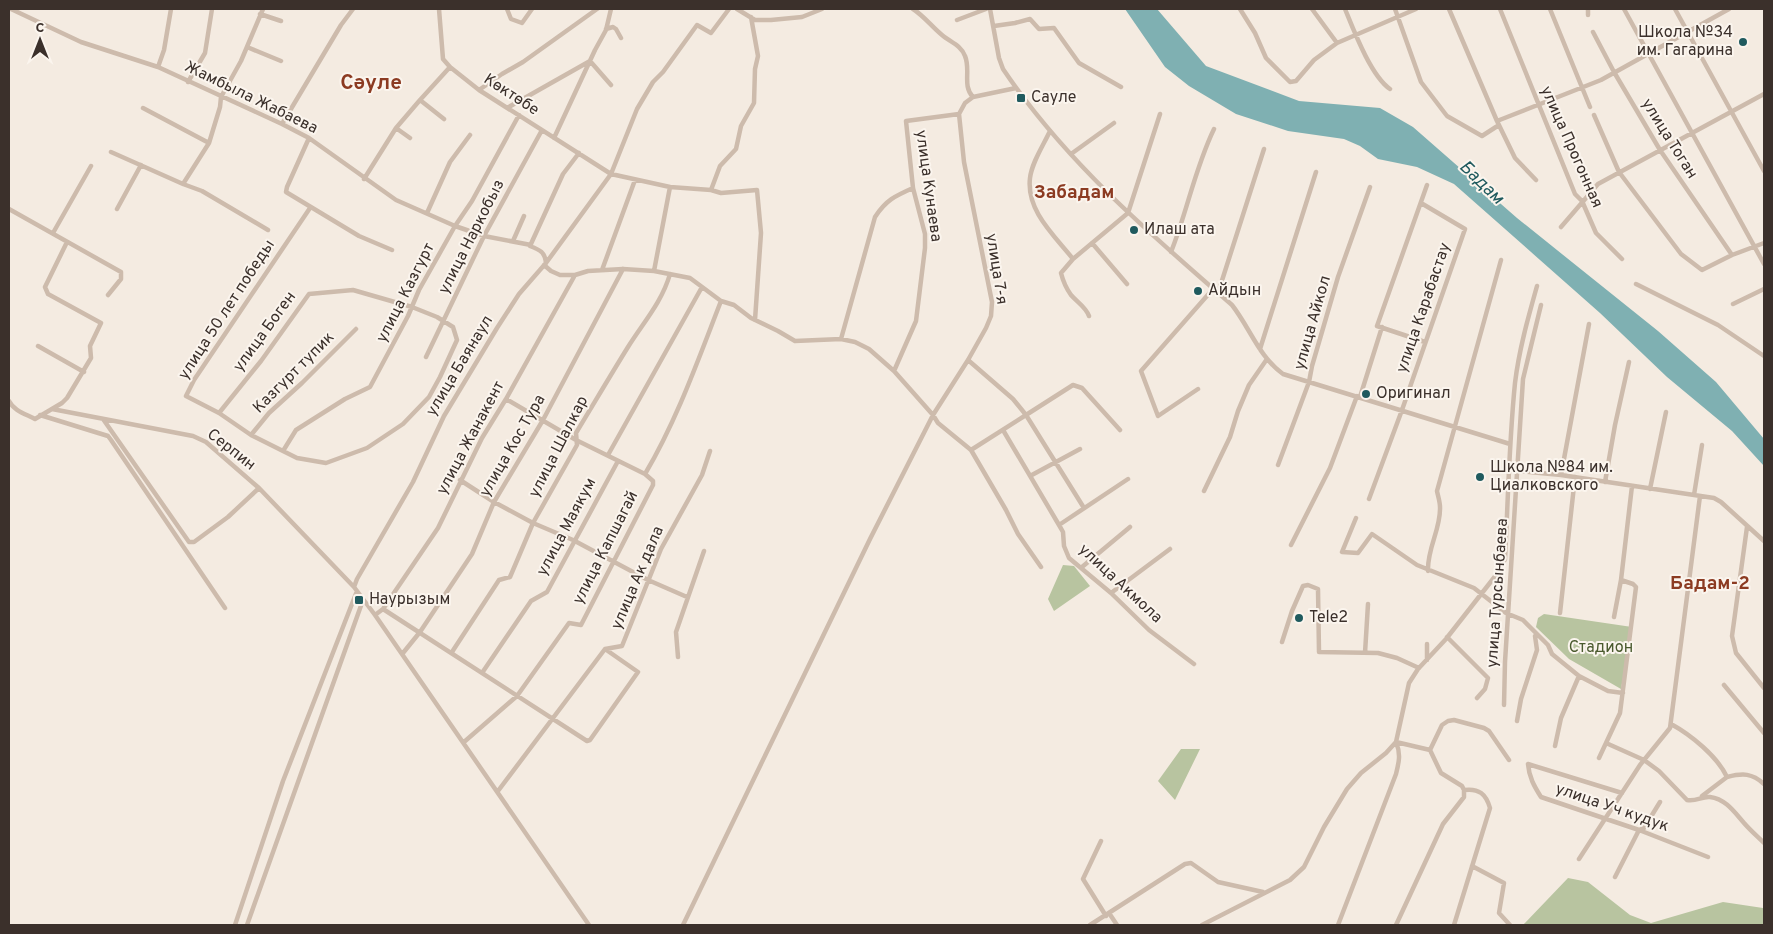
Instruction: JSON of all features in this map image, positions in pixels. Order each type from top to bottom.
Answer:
[{"type":"street","name":"Жамбыла Жабаева","points":[[11,9],[81,42],[158,67],[282,124],[309,138],[396,200],[455,226],[484,236],[531,245],[545,255],[545,264]]},
{"type":"street","points":[[158,67],[164,50],[171,9]]},
{"type":"street","points":[[188,82],[205,53],[212,9]]},
{"type":"street","points":[[184,184],[208,143],[220,108],[221,96],[240,61],[263,9]]},
{"type":"street","points":[[282,124],[337,32],[353,9]]},
{"type":"street","points":[[364,179],[396,128],[450,67],[443,59],[439,9]]},
{"type":"street","points":[[507,9],[511,19],[522,23],[532,9]]},
{"type":"street","points":[[479,90],[523,62],[597,9]]},
{"type":"street","points":[[554,138],[606,30],[611,9]]},
{"type":"street","name":"улица Баянаул","points":[[235,925],[283,781],[355,589],[357,579],[413,482],[444,416],[519,294],[545,264],[611,174],[637,109],[653,82],[663,72],[697,25],[711,34],[729,9]]},
{"type":"street","points":[[736,9],[755,20],[796,18],[822,9]]},
{"type":"street","points":[[913,9],[940,34],[960,47],[967,64],[967,86],[971,96]]},
{"type":"street","points":[[957,20],[986,9]]},
{"type":"street","points":[[990,9],[1000,64],[1050,132],[1112,199],[1232,305],[1260,350],[1274,368],[1283,374],[1510,444],[1515,381],[1525,329],[1537,286]]},
{"type":"street","points":[[1240,9],[1255,33],[1266,58],[1290,82],[1296,81],[1314,60],[1337,43],[1416,9]]},
{"type":"street","points":[[1312,9],[1337,43]]},
{"type":"street","points":[[1345,9],[1355,34],[1383,84],[1390,89]]},
{"type":"street","points":[[1395,9],[1421,82],[1447,116],[1482,136],[1498,123],[1538,104],[1601,80],[1729,9]]},
{"type":"street","points":[[1449,9],[1515,158],[1536,180]]},
{"type":"street","name":"улица Прогонная","points":[[1500,9],[1575,194],[1582,201],[1596,233],[1622,259]]},
{"type":"street","points":[[1550,9],[1590,107]]},
{"type":"street","points":[[1588,9],[1588,15]]},
{"type":"street","points":[[1624,9],[1764,264]]},
{"type":"street","points":[[1675,9],[1764,171]]},
{"type":"street","points":[[260,14],[281,21]]},
{"type":"street","points":[[711,190],[720,166],[736,149],[741,126],[754,103],[755,69],[758,56],[751,17]]},
{"type":"street","points":[[994,26],[1030,19],[1042,30],[1054,28],[1079,63],[1121,87]]},
{"type":"street","points":[[606,30],[613,27],[622,38]]},
{"type":"street","name":"улица Тоган","points":[[1593,32],[1660,150],[1732,255]]},
{"type":"street","points":[[246,46],[281,61]]},
{"type":"street","points":[[590,61],[611,85]]},
{"type":"street","points":[[507,108],[590,61]]},
{"type":"street","name":"Көктөбе","points":[[450,67],[479,90],[611,174],[670,187],[711,190],[721,193],[757,190],[761,233],[755,320]]},
{"type":"street","points":[[959,114],[971,96],[1016,88]]},
{"type":"street","points":[[1561,227],[1598,184],[1764,94]]},
{"type":"street","points":[[420,100],[444,119]]},
{"type":"street","points":[[143,108],[208,143]]},
{"type":"street","name":"улица Кунаева","points":[[894,371],[916,321],[925,248],[925,234],[913,188],[906,121],[959,114]]},
{"type":"street","name":"улица 7-я","points":[[684,925],[870,539],[933,415],[986,328],[992,302],[964,162],[959,114]]},
{"type":"street","points":[[1089,316],[1086,309],[1072,296],[1061,273],[1073,259],[1128,213],[1160,114]]},
{"type":"street","points":[[1594,115],[1619,172],[1681,254],[1702,270],[1732,255],[1764,243]]},
{"type":"street","name":"улица Казгурт","points":[[283,451],[296,430],[370,386],[382,367],[412,307],[418,290],[455,226],[472,201],[519,116]]},
{"type":"street","points":[[1071,154],[1114,123]]},
{"type":"street","points":[[396,128],[410,138]]},
{"type":"street","points":[[1171,252],[1180,230],[1206,147],[1214,129]]},
{"type":"street","name":"улица Наркобыз","points":[[426,357],[484,236],[542,130]]},
{"type":"street","points":[[1050,132],[1030,176],[1030,188],[1039,216],[1073,259]]},
{"type":"street","points":[[426,213],[450,162],[470,135]]},
{"type":"street","points":[[309,138],[286,192],[359,236],[392,250]]},
{"type":"street","points":[[1218,293],[1264,149]]},
{"type":"street","points":[[111,152],[202,191],[268,230]]},
{"type":"street","points":[[530,246],[563,174],[579,154]]},
{"type":"street","points":[[117,209],[141,165]]},
{"type":"street","points":[[53,233],[91,166]]},
{"type":"street","points":[[1260,350],[1316,172]]},
{"type":"street","points":[[602,270],[635,180]]},
{"type":"street","points":[[1425,342],[1377,326],[1427,185]]},
{"type":"street","points":[[654,271],[670,187]]},
{"type":"street","points":[[841,339],[875,217],[882,205],[892,197],[913,188]]},
{"type":"street","name":"улица Айкол","points":[[1278,465],[1309,382],[1338,277],[1370,188]]},
{"type":"street","name":"улица Карабастау","points":[[1369,499],[1465,229],[1421,203]]},
{"type":"street","name":"улица 50 лет победы","points":[[219,413],[186,396],[194,380],[310,208]]},
{"type":"street","points":[[9,209],[121,272],[121,279],[108,294]]},
{"type":"street","points":[[512,241],[524,216]]},
{"type":"street","points":[[9,401],[18,411],[35,419],[67,398],[91,358],[90,346],[101,323],[48,294],[45,287],[67,242]]},
{"type":"street","points":[[1092,243],[1127,284]]},
{"type":"street","points":[[1428,571],[1427,559],[1436,531],[1440,507],[1437,491],[1501,260]]},
{"type":"street","points":[[545,264],[551,271],[560,275],[623,269],[654,271],[690,278],[721,301],[734,305],[755,320],[795,341],[841,339],[855,342],[869,349],[894,371],[938,423],[971,450],[1018,534],[1041,567]]},
{"type":"street","name":"улица Кос Тура","points":[[403,653],[420,632],[472,554],[494,502],[544,420],[623,269]]},
{"type":"street","name":"улица Шалкар","points":[[452,652],[499,580],[510,577],[533,523],[577,446],[576,434],[628,347],[653,310],[666,287],[670,274]]},
{"type":"street","name":"улица Жанакент","points":[[375,615],[383,609],[438,528],[482,438],[506,399],[575,275]]},
{"type":"street","points":[[1636,284],[1718,325],[1764,356]]},
{"type":"street","points":[[608,456],[702,287]]},
{"type":"street","points":[[1734,304],[1764,288]]},
{"type":"street","points":[[1198,389],[1158,416],[1141,371],[1213,289]]},
{"type":"street","name":"улица Боген","points":[[219,413],[261,361],[309,294],[353,290],[412,307],[437,317],[444,322]]},
{"type":"street","name":"улица Капшагай","points":[[464,742],[517,696],[569,623],[581,625],[653,485],[653,481],[645,474],[672,424],[721,301]]},
{"type":"street","name":"улица Турсынбаева","points":[[1504,705],[1505,662],[1523,379],[1541,305]]},
{"type":"street","points":[[219,413],[251,435],[297,458],[326,463],[367,448],[403,424],[429,397],[457,340],[453,327],[444,322]]},
{"type":"street","points":[[1561,475],[1589,324]]},
{"type":"street","points":[[1291,545],[1330,468],[1382,327]]},
{"type":"street","name":"Казгурт тупик","points":[[251,435],[269,413],[356,329]]},
{"type":"street","points":[[38,346],[84,372]]},
{"type":"street","points":[[1204,491],[1230,437],[1249,385],[1267,359]]},
{"type":"street","points":[[968,360],[1013,399],[1026,415],[1084,508]]},
{"type":"street","points":[[1605,482],[1629,362]]},
{"type":"street","points":[[971,450],[1074,385],[1082,388],[1120,430]]},
{"type":"street","points":[[506,399],[576,440],[645,474]]},
{"type":"street","name":"Серпин","points":[[52,409],[193,436],[206,442],[259,488],[355,589],[375,615],[589,925]]},
{"type":"street","points":[[1650,489],[1666,412]]},
{"type":"street","points":[[40,415],[108,436],[226,608]]},
{"type":"street","points":[[103,419],[189,542],[194,542],[228,517],[259,488]]},
{"type":"street","name":"улица Акмола","points":[[1003,430],[1063,532],[1064,546],[1069,558],[1111,593],[1149,630],[1194,664]]},
{"type":"street","name":"улица Турсынбаева","points":[[1339,925],[1396,774],[1400,758],[1396,742],[1409,684],[1500,570],[1505,559],[1510,444]]},
{"type":"street","points":[[1694,495],[1702,445]]},
{"type":"street","points":[[1030,476],[1080,449]]},
{"type":"street","name":"улица Ак дала","points":[[498,791],[605,649],[622,646],[661,549],[702,475],[710,452]]},
{"type":"street","name":"улица Маякум","points":[[482,673],[532,601],[547,592],[573,540],[618,461]]},
{"type":"street","points":[[1510,470],[1561,475],[1714,498],[1721,502],[1764,542]]},
{"type":"street","points":[[1560,613],[1575,478]]},
{"type":"street","points":[[1059,525],[1128,479]]},
{"type":"street","points":[[460,480],[494,502],[533,523],[573,540],[648,580],[687,597]]},
{"type":"street","points":[[1614,617],[1621,580],[1632,486]]},
{"type":"street","points":[[1579,859],[1644,760],[1670,728],[1700,496]]},
{"type":"street","points":[[1356,518],[1342,552],[1358,553],[1372,534],[1417,566],[1474,588],[1499,608],[1523,620],[1548,645],[1552,654],[1579,676],[1608,691],[1623,693]]},
{"type":"street","points":[[1082,567],[1130,527]]},
{"type":"street","points":[[1747,527],[1732,636],[1736,652],[1764,688]]},
{"type":"street","points":[[1111,593],[1170,549]]},
{"type":"street","points":[[678,657],[676,632],[704,551]]},
{"type":"street","points":[[1599,758],[1620,713],[1623,693],[1636,587],[1621,580]]},
{"type":"street","points":[[1282,642],[1303,586],[1308,585],[1318,590],[1319,652],[1378,653],[1397,658],[1420,668]]},
{"type":"street","points":[[247,925],[363,600]]},
{"type":"street","points":[[1365,652],[1368,604]]},
{"type":"street","points":[[383,609],[585,740],[590,740],[638,672],[605,649]]},
{"type":"street","points":[[1517,721],[1521,699],[1537,650],[1534,633]]},
{"type":"street","points":[[1447,637],[1488,678],[1485,689],[1477,698]]},
{"type":"street","points":[[1426,644],[1427,660]]},
{"type":"street","points":[[1555,746],[1561,718],[1579,676]]},
{"type":"street","points":[[1724,684],[1764,733]]},
{"type":"street","points":[[1430,750],[1442,725],[1454,720],[1489,731],[1509,760]]},
{"type":"street","points":[[1671,724],[1682,730],[1722,765],[1728,776]]},
{"type":"street","points":[[1202,925],[1290,880],[1298,873],[1304,867],[1324,827],[1347,789],[1361,773],[1386,753],[1396,742],[1430,750]]},
{"type":"street","points":[[1606,743],[1644,760],[1659,771],[1687,800],[1693,801],[1701,797],[1728,776],[1743,773],[1752,775],[1764,784]]},
{"type":"street","points":[[1396,925],[1443,824],[1464,797],[1462,786],[1441,773],[1430,750]]},
{"type":"street","name":"улица Уч кудук","points":[[1622,793],[1528,764],[1528,772],[1534,787],[1541,797],[1639,830],[1708,858]]},
{"type":"street","points":[[1454,925],[1490,808],[1483,793],[1473,789],[1464,790]]},
{"type":"street","points":[[1701,797],[1712,797],[1729,806],[1764,843]]},
{"type":"street","points":[[1615,877],[1639,830],[1644,828],[1660,802]]},
{"type":"street","points":[[1101,841],[1083,879],[1117,925]]},
{"type":"street","points":[[1090,925],[1185,864],[1191,863],[1218,882],[1264,892]]},
{"type":"street","points":[[1472,866],[1504,883],[1500,913],[1510,925]]},
{"type":"green space","points":[[1063,565],[1074,566],[1090,586],[1054,611],[1048,599]]},
{"type":"green space","name":"Стадион","points":[[1544,614],[1632,627],[1621,689],[1569,659],[1536,627],[1538,618]]},
{"type":"green space","points":[[1181,749],[1200,749],[1175,800],[1158,781]]},
{"type":"green space","points":[[1568,878],[1588,882],[1630,915],[1651,923],[1723,902],[1763,908],[1764,925],[1523,925]]},
{"type":"water","points":[[1125,9],[1157,9],[1206,66],[1299,101],[1380,108],[1413,127],[1517,218],[1658,331],[1716,382],[1764,439],[1764,466],[1732,431],[1667,377],[1600,313],[1454,184],[1417,167],[1378,159],[1360,146],[1344,139],[1288,131],[1236,114],[1189,86],[1165,67]]},
{"type":"place","name":"Школа №34 им. Гагарина","points":[[1743,42]]},
{"type":"place","name":"Сауле","points":[[1021,98]]},
{"type":"place","name":"Илаш ата","points":[[1134,230]]},
{"type":"place","name":"Айдын","points":[[1198,291]]},
{"type":"place","name":"Оригинал","points":[[1366,394]]},
{"type":"place","name":"Школа №84 им. Циалковского","points":[[1480,477]]},
{"type":"place","name":"Наурызым","points":[[359,600]]},
{"type":"place","name":"Tele2","points":[[1299,618]]},
{"type":"district","name":"Сәуле","points":[[371,83]]},
{"type":"district","name":"Забадам","points":[[1074,193]]},
{"type":"district","name":"Бадам-2","points":[[1710,584]]},
{"type":"water label","name":"Бадам","points":[[1481,183]]}]
